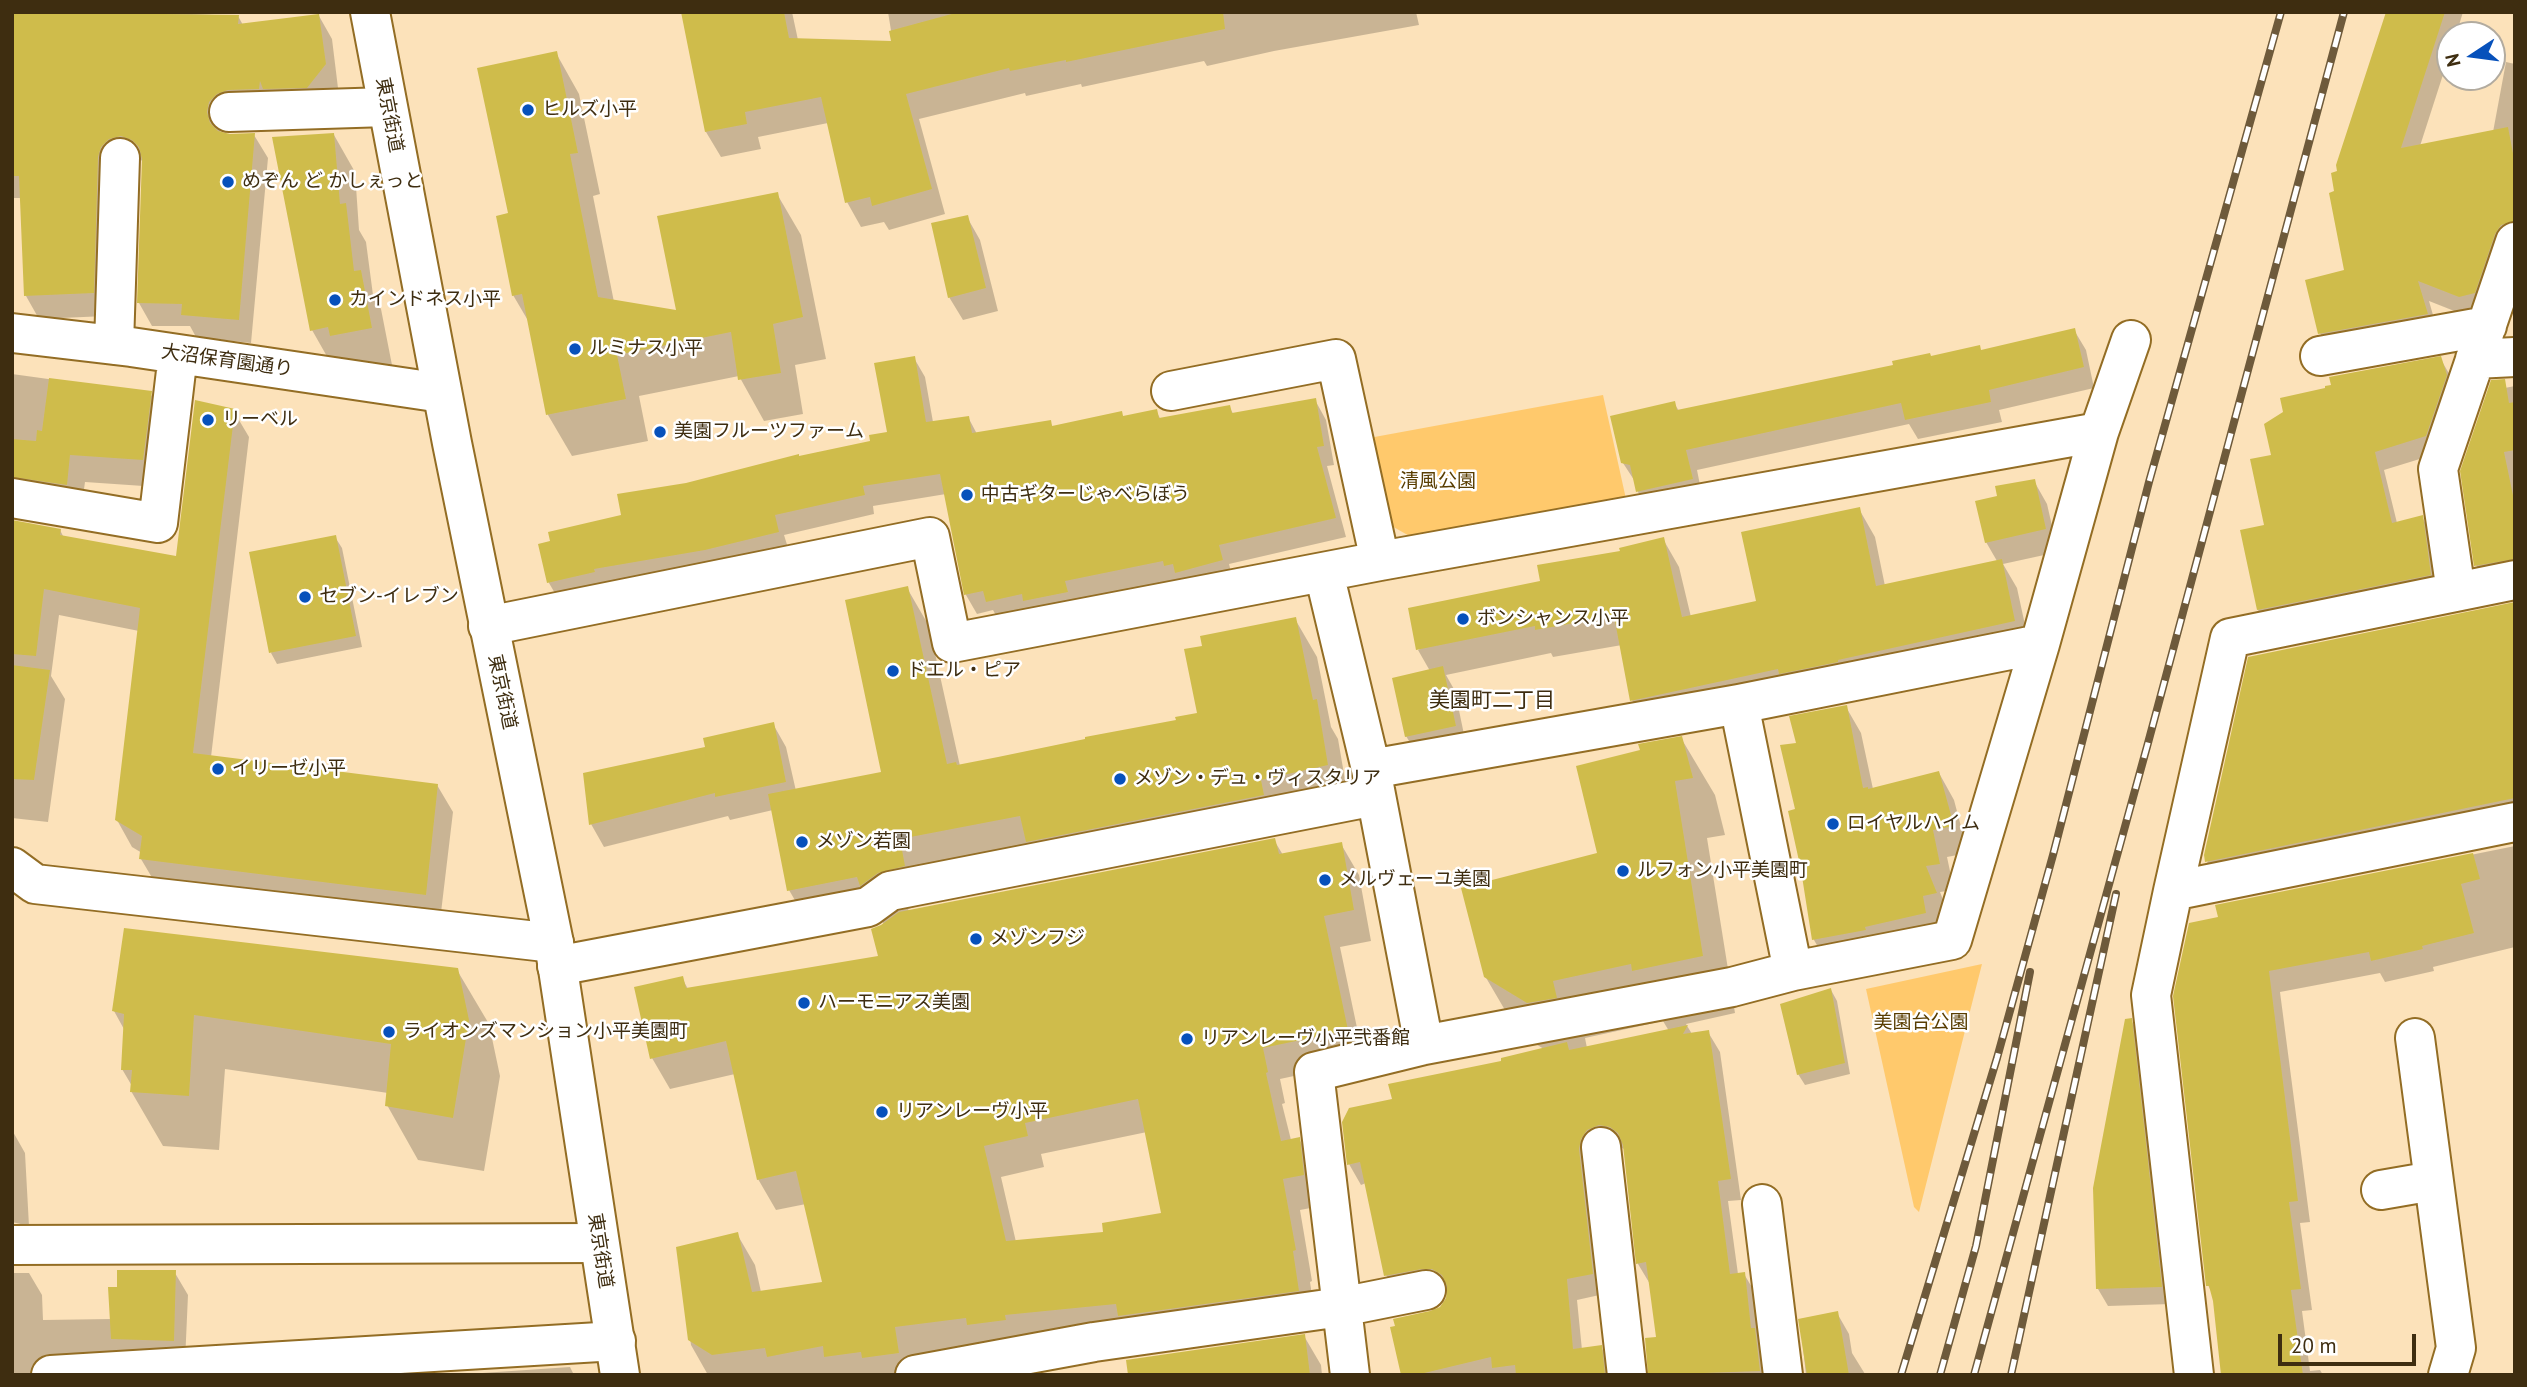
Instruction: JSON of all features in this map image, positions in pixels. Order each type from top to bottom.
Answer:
[{"type":"street","name":"東京街道","points":[[370,12],[442,393],[555,955],[618,1358]]},
{"type":"street","points":[[229,112],[387,107]]},
{"type":"street","points":[[114,345],[120,158]]},
{"type":"street","points":[[2456,592],[2438,469],[2515,242]]},
{"type":"street","name":"大沼保育園通り","points":[[12,332],[442,393]]},
{"type":"street","points":[[1350,1375],[1314,1072],[1424,1045],[1732,987],[1793,971],[1952,940],[2040,644],[2099,432],[2131,340]]},
{"type":"street","points":[[2320,356],[2481,343],[2515,358]]},
{"type":"street","points":[[12,498],[159,523],[178,354]]},
{"type":"street","points":[[1171,391],[1336,359],[1380,561]]},
{"type":"street","points":[[488,626],[930,537],[952,643],[1380,561],[2099,432]]},
{"type":"street","points":[[1324,573],[1373,782],[1424,1045]]},
{"type":"street","points":[[2194,1375],[2151,995],[2230,638],[2515,580]]},
{"type":"street","points":[[12,867],[35,884],[555,955],[868,907],[890,891],[1373,782],[1739,704],[2040,644]]},
{"type":"street","points":[[1739,704],[1793,971]]},
{"type":"street","points":[[2173,891],[2515,822]]},
{"type":"street","points":[[2415,1038],[2456,1348],[2448,1375]]},
{"type":"street","points":[[1601,1147],[1628,1375]]},
{"type":"street","points":[[2381,1190],[2433,1181]]},
{"type":"street","points":[[1762,1204],[1783,1375]]},
{"type":"street","points":[[12,1245],[599,1243]]},
{"type":"street","points":[[915,1375],[1096,1358],[1426,1290]]},
{"type":"street","points":[[51,1375],[618,1358]]},
{"type":"green space","name":"清風公園","points":[[1603,395],[1626,499],[1420,542],[1390,525],[1369,438]]},
{"type":"green space","name":"美園台公園","points":[[1982,964],[1919,1212],[1914,1207],[1866,989]]},
{"type":"building","points":[[12,12],[239,15],[238,24],[319,14],[326,64],[307,88],[263,89],[260,81],[259,89],[228,90],[217,94],[209,102],[207,112],[210,123],[218,131],[230,134],[255,133],[239,320],[181,315],[182,304],[137,303],[142,159],[139,147],[132,140],[121,136],[109,139],[101,147],[98,157],[94,293],[24,296],[19,176],[12,176]]},
{"type":"building","points":[[681,12],[784,12],[789,38],[891,41],[889,31],[959,12],[1223,12],[1225,29],[1066,62],[1010,71],[1009,68],[906,94],[932,189],[872,206],[870,197],[845,203],[821,97],[745,112],[747,124],[705,132]]},
{"type":"building","points":[[2386,12],[2445,12],[2442,21],[2436,21],[2436,40],[2401,148],[2508,127],[2515,164],[2515,221],[2501,225],[2495,234],[2475,293],[2459,297],[2418,281],[2428,314],[2318,334],[2305,280],[2344,270],[2329,193],[2334,191],[2331,173],[2337,171],[2336,165]]},
{"type":"building","points":[[557,51],[578,153],[570,154],[598,297],[676,310],[657,216],[778,192],[803,317],[773,324],[781,373],[738,380],[731,332],[617,355],[626,399],[546,415],[522,294],[512,296],[496,216],[508,213],[477,68]]},
{"type":"building","points":[[334,133],[340,204],[346,203],[354,271],[361,270],[372,328],[330,336],[328,327],[310,331],[272,137]]},
{"type":"building","points":[[968,215],[986,288],[948,298],[931,223]]},
{"type":"building","points":[[2075,328],[2084,367],[1989,390],[1991,402],[1905,420],[1901,403],[1686,450],[1693,479],[1636,492],[1630,465],[1621,463],[1610,416],[1675,401],[1677,410],[1893,365],[1892,361],[1930,353],[1931,356],[1980,345],[1981,350]]},
{"type":"building","points":[[915,356],[926,422],[969,416],[972,433],[1051,420],[1052,426],[1122,411],[1123,416],[1157,409],[1159,418],[1230,405],[1232,413],[1316,398],[1324,446],[1317,447],[1336,518],[1219,545],[1223,560],[1175,573],[1173,564],[1164,566],[1163,561],[1065,581],[1068,592],[1023,601],[1022,594],[986,602],[983,591],[964,595],[940,474],[863,486],[865,495],[775,515],[779,532],[705,550],[594,569],[595,572],[547,583],[538,544],[550,541],[548,532],[621,515],[617,494],[686,483],[799,454],[870,441],[869,435],[887,432],[874,363]]},
{"type":"building","points":[[2441,356],[2447,375],[2426,436],[2375,452],[2392,523],[2423,515],[2431,575],[2257,610],[2240,530],[2264,525],[2250,459],[2271,455],[2264,424],[2283,412],[2280,398],[2325,388],[2331,385],[2329,377]]},
{"type":"building","points":[[49,378],[152,391],[143,460],[70,455],[67,485],[12,477],[12,439],[36,441],[37,430],[42,431]]},
{"type":"building","points":[[2505,379],[2509,403],[2515,402],[2515,450],[2504,452],[2515,505],[2515,559],[2474,566],[2460,471],[2491,380]]},
{"type":"building","name":"イリーゼ小平","points":[[195,400],[235,409],[193,753],[438,784],[426,895],[139,859],[142,836],[115,820],[140,608],[44,589],[36,656],[12,654],[12,520],[61,529],[60,535],[176,556]]},
{"type":"building","points":[[2035,479],[2046,529],[1985,543],[1975,501],[1997,496],[1995,486]]},
{"type":"building","points":[[1860,507],[1876,586],[2002,559],[2015,621],[1838,662],[1779,674],[1778,669],[1630,701],[1614,616],[1535,630],[1535,626],[1416,650],[1408,608],[1540,581],[1537,565],[1620,551],[1619,548],[1664,537],[1682,617],[1756,601],[1741,532]]},
{"type":"building","points":[[336,535],[356,636],[269,653],[249,552]]},
{"type":"building","points":[[908,586],[947,764],[956,762],[957,765],[998,757],[1176,720],[1175,717],[1197,713],[1184,649],[1202,646],[1200,636],[1296,617],[1313,700],[1317,699],[1328,765],[1261,780],[1264,795],[1026,842],[1020,816],[900,839],[905,866],[878,873],[860,886],[857,877],[787,891],[768,794],[881,772],[845,600]]},
{"type":"building","points":[[2515,602],[2515,798],[2205,862],[2204,855],[2248,657]]},
{"type":"building","points":[[12,665],[50,670],[34,780],[12,779]]},
{"type":"building","points":[[1443,666],[1456,726],[1405,737],[1392,678]]},
{"type":"building","points":[[1847,705],[1863,788],[1939,771],[1954,826],[1933,830],[1940,864],[1926,866],[1937,893],[1923,896],[1926,913],[1865,927],[1866,930],[1812,940],[1788,811],[1795,809],[1780,745],[1796,743],[1789,716]]},
{"type":"building","points":[[774,722],[786,782],[715,797],[715,793],[589,825],[583,773],[705,747],[703,738]]},
{"type":"building","name":"ルフォン小平美園町","points":[[1682,736],[1693,778],[1675,781],[1703,956],[1632,971],[1631,964],[1553,981],[1557,998],[1527,1003],[1484,977],[1461,888],[1597,853],[1576,766],[1640,750],[1638,744]]},
{"type":"building","points":[[1275,838],[1279,854],[1342,842],[1354,910],[1324,916],[1348,1030],[1263,1048],[1281,1141],[1300,1137],[1304,1175],[1283,1179],[1296,1250],[1293,1251],[1299,1291],[1118,1316],[1116,1304],[1005,1315],[1006,1320],[967,1325],[966,1318],[895,1327],[899,1353],[862,1358],[861,1352],[824,1357],[823,1346],[767,1357],[765,1348],[712,1355],[688,1340],[676,1247],[738,1232],[752,1292],[822,1282],[796,1171],[757,1180],[726,1041],[650,1059],[634,987],[683,976],[686,988],[878,956],[871,929],[899,912]],"holes":[[[1138,1099],[1161,1213],[1102,1223],[1103,1232],[1006,1241],[984,1146],[1028,1136],[1025,1123]]]},
{"type":"building","points":[[2473,853],[2480,879],[2461,884],[2474,933],[2371,961],[2369,952],[2269,971],[2298,1201],[2289,1202],[2301,1289],[2291,1290],[2303,1375],[2221,1375],[2213,1301],[2209,1286],[2206,1286],[2173,996],[2189,923],[2218,917],[2215,905]]},
{"type":"building","name":"ライオンズマンション小平美園町","points":[[124,928],[458,968],[469,1020],[453,1118],[385,1106],[391,1044],[194,1015],[189,1096],[130,1092],[132,1070],[121,1070],[124,1014],[112,1011]]},
{"type":"building","points":[[1831,988],[1845,1063],[1797,1075],[1780,1004]]},
{"type":"building","points":[[2132,1018],[2162,1287],[2096,1289],[2093,1188],[2125,1019]]},
{"type":"building","points":[[1688,1025],[1683,1034],[1709,1030],[1731,1179],[1718,1181],[1730,1274],[1745,1272],[1751,1328],[1755,1328],[1760,1371],[1648,1375],[1645,1338],[1656,1337],[1646,1262],[1636,1264],[1623,1145],[1618,1133],[1610,1127],[1599,1125],[1587,1130],[1579,1149],[1593,1274],[1567,1279],[1573,1349],[1602,1345],[1605,1375],[1516,1375],[1515,1365],[1492,1368],[1491,1357],[1416,1375],[1401,1375],[1390,1327],[1395,1326],[1393,1319],[1440,1307],[1446,1298],[1447,1286],[1442,1275],[1432,1269],[1384,1276],[1360,1162],[1347,1165],[1342,1122],[1349,1108],[1392,1099],[1388,1084],[1501,1061],[1501,1058],[1567,1042],[1569,1050]]},
{"type":"building","points":[[117,1270],[176,1270],[174,1341],[111,1339],[108,1287],[117,1287]]},
{"type":"building","points":[[1838,1311],[1849,1375],[1807,1375],[1798,1319]]},
{"type":"building","points":[[1305,1334],[1310,1375],[1128,1375],[1126,1360]]},
{"type":"railway","points":[[1901,1375],[1997,1058],[2053,855],[2149,482],[2281,12]]},
{"type":"railway","points":[[1974,1375],[2148,743],[2344,12]]},
{"type":"railway","points":[[2011,1375],[2116,894]]},
{"type":"railway","points":[[1940,1375],[1976,1246],[2030,972]]},
{"type":"place","name":"ヒルズ小平","points":[[528,110]]},
{"type":"place","name":"めぞん ど かしぇっと","points":[[228,182]]},
{"type":"place","name":"カインドネス小平","points":[[335,300]]},
{"type":"place","name":"ルミナス小平","points":[[575,349]]},
{"type":"place","name":"リーベル","points":[[208,420]]},
{"type":"place","name":"美園フルーツファーム","points":[[660,432]]},
{"type":"place","name":"中古ギターじゃべらぼう","points":[[967,495]]},
{"type":"place","name":"セブン-イレブン","points":[[305,597]]},
{"type":"place","name":"ボンシャンス小平","points":[[1463,619]]},
{"type":"place","name":"ドエル・ピア","points":[[893,671]]},
{"type":"place","name":"イリーゼ小平","points":[[218,769]]},
{"type":"place","name":"メゾン・デュ・ヴィスタリア","points":[[1120,779]]},
{"type":"place","name":"ロイヤルハイム","points":[[1833,824]]},
{"type":"place","name":"メゾン若園","points":[[802,842]]},
{"type":"place","name":"ルフォン小平美園町","points":[[1623,871]]},
{"type":"place","name":"メルヴェーユ美園","points":[[1325,880]]},
{"type":"place","name":"メゾンフジ","points":[[976,939]]},
{"type":"place","name":"ハーモニアス美園","points":[[804,1003]]},
{"type":"place","name":"ライオンズマンション小平美園町","points":[[389,1032]]},
{"type":"place","name":"リアンレーヴ小平弐番館","points":[[1187,1039]]},
{"type":"place","name":"リアンレーヴ小平","points":[[882,1112]]},
{"type":"district","name":"美園町二丁目","points":[[1492,701]]}]
